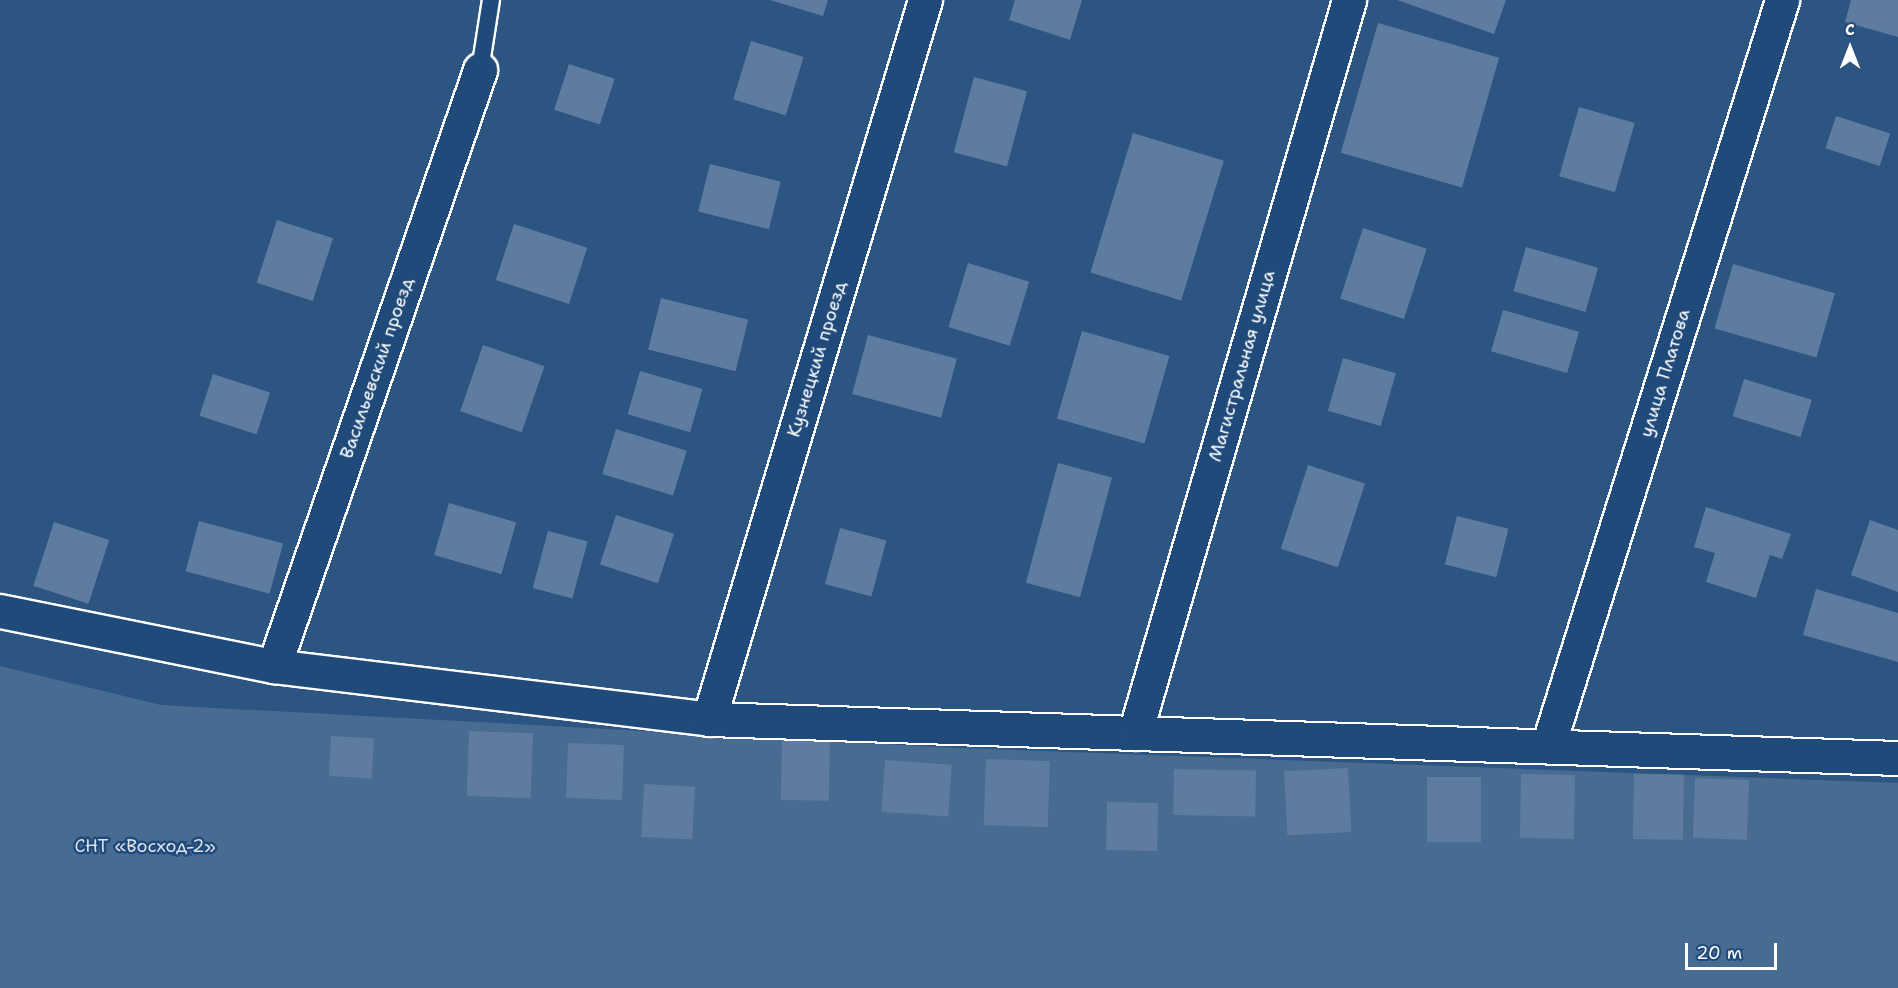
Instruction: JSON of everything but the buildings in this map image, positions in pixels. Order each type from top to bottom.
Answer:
[{"type":"street","name":"Кузнецкий проезд","points":[[709,718],[925,0]]},
{"type":"street","name":"Магистральная улица","points":[[1135,733],[1348,0]]},
{"type":"street","name":"улица Платова","points":[[1548,746],[1782,0]]},
{"type":"street","name":"Васильевский проезд","points":[[274,666],[480,70]]},
{"type":"street","points":[[0,611],[274,666],[709,718],[1898,758]]},
{"type":"lane","points":[[480,70],[491,0]]},
{"type":"green space","name":"СНТ «Восход-2»","points":[[0,666],[161,705],[938,747],[1898,783],[1898,988],[0,988]]}]
